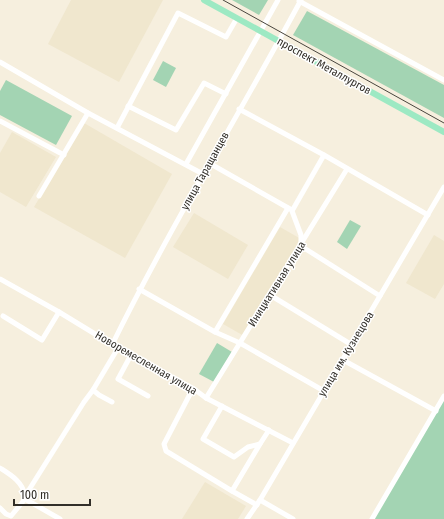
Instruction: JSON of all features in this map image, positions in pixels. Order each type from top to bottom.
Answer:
[{"type":"main road","name":"проспект Металлургов","points":[[204,0],[444,132]]},
{"type":"street","name":"улица Таращанцев","points":[[186,164],[278,0]]},
{"type":"street","points":[[300,0],[444,80]]},
{"type":"street","name":"улица Таращанцев","points":[[112,345],[140,289],[239,109],[280,41],[300,0]]},
{"type":"street","points":[[117,128],[178,13],[226,37],[237,18]]},
{"type":"street","points":[[0,62],[88,113],[204,174]]},
{"type":"street","points":[[128,106],[176,130],[204,83],[226,94]]},
{"type":"street","points":[[239,109],[324,155],[428,215]]},
{"type":"street","points":[[39,196],[88,113]]},
{"type":"street","points":[[0,121],[64,155]]},
{"type":"street","points":[[215,332],[324,155]]},
{"type":"street","points":[[209,163],[290,210],[301,235],[301,246],[380,296]]},
{"type":"street","name":"Инициативная улица","points":[[206,398],[301,246],[347,169]]},
{"type":"street","name":"улица им. Кузнецова","points":[[247,519],[257,505],[352,345],[444,187]]},
{"type":"street","name":"Новоремесленная улица","points":[[0,279],[206,398],[293,443]]},
{"type":"street","points":[[140,289],[215,332],[240,343],[324,391]]},
{"type":"street","points":[[270,295],[352,345]]},
{"type":"street","points":[[3,316],[42,340],[59,312]]},
{"type":"street","points":[[0,508],[5,517],[11,516],[25,499],[26,493],[84,402],[94,390],[118,348]]},
{"type":"street","points":[[131,355],[118,379],[148,396]]},
{"type":"street","points":[[343,360],[436,411]]},
{"type":"street","points":[[94,390],[112,402]]},
{"type":"street","points":[[194,390],[164,444],[166,451],[257,505]]},
{"type":"street","points":[[372,519],[444,396]]},
{"type":"street","points":[[222,406],[203,439],[234,457],[248,447],[260,444]]},
{"type":"street","points":[[232,491],[269,430]]},
{"type":"street","points":[[0,468],[14,477],[24,488],[25,499]]},
{"type":"street","points":[[25,499],[60,519]]},
{"type":"street","points":[[260,500],[293,519]]},
{"type":"shaded area","points":[[71,0],[163,0],[119,82],[48,44]]},
{"type":"shaded area","points":[[84,123],[172,174],[125,258],[34,207]]},
{"type":"shaded area","points":[[12,132],[56,157],[26,207],[0,192],[0,153]]},
{"type":"shaded area","points":[[194,213],[248,245],[228,279],[173,247]]},
{"type":"shaded area","points":[[280,227],[301,239],[244,336],[223,324]]},
{"type":"shaded area","points":[[434,235],[444,241],[444,284],[435,299],[406,283]]},
{"type":"shaded area","points":[[205,482],[246,506],[238,519],[182,519]]},
{"type":"green space","points":[[232,0],[268,0],[259,15]]},
{"type":"green space","points":[[307,11],[444,85],[444,118],[293,35]]},
{"type":"green space","points":[[163,61],[176,68],[166,87],[153,80]]},
{"type":"green space","points":[[6,80],[72,116],[56,145],[0,115],[0,91]]},
{"type":"green space","points":[[350,220],[361,226],[347,249],[337,242]]},
{"type":"green space","points":[[217,343],[232,352],[214,382],[199,374]]},
{"type":"green space","points":[[444,398],[444,519],[373,519]]},
{"type":"tram line","points":[[223,0],[444,123]]}]
